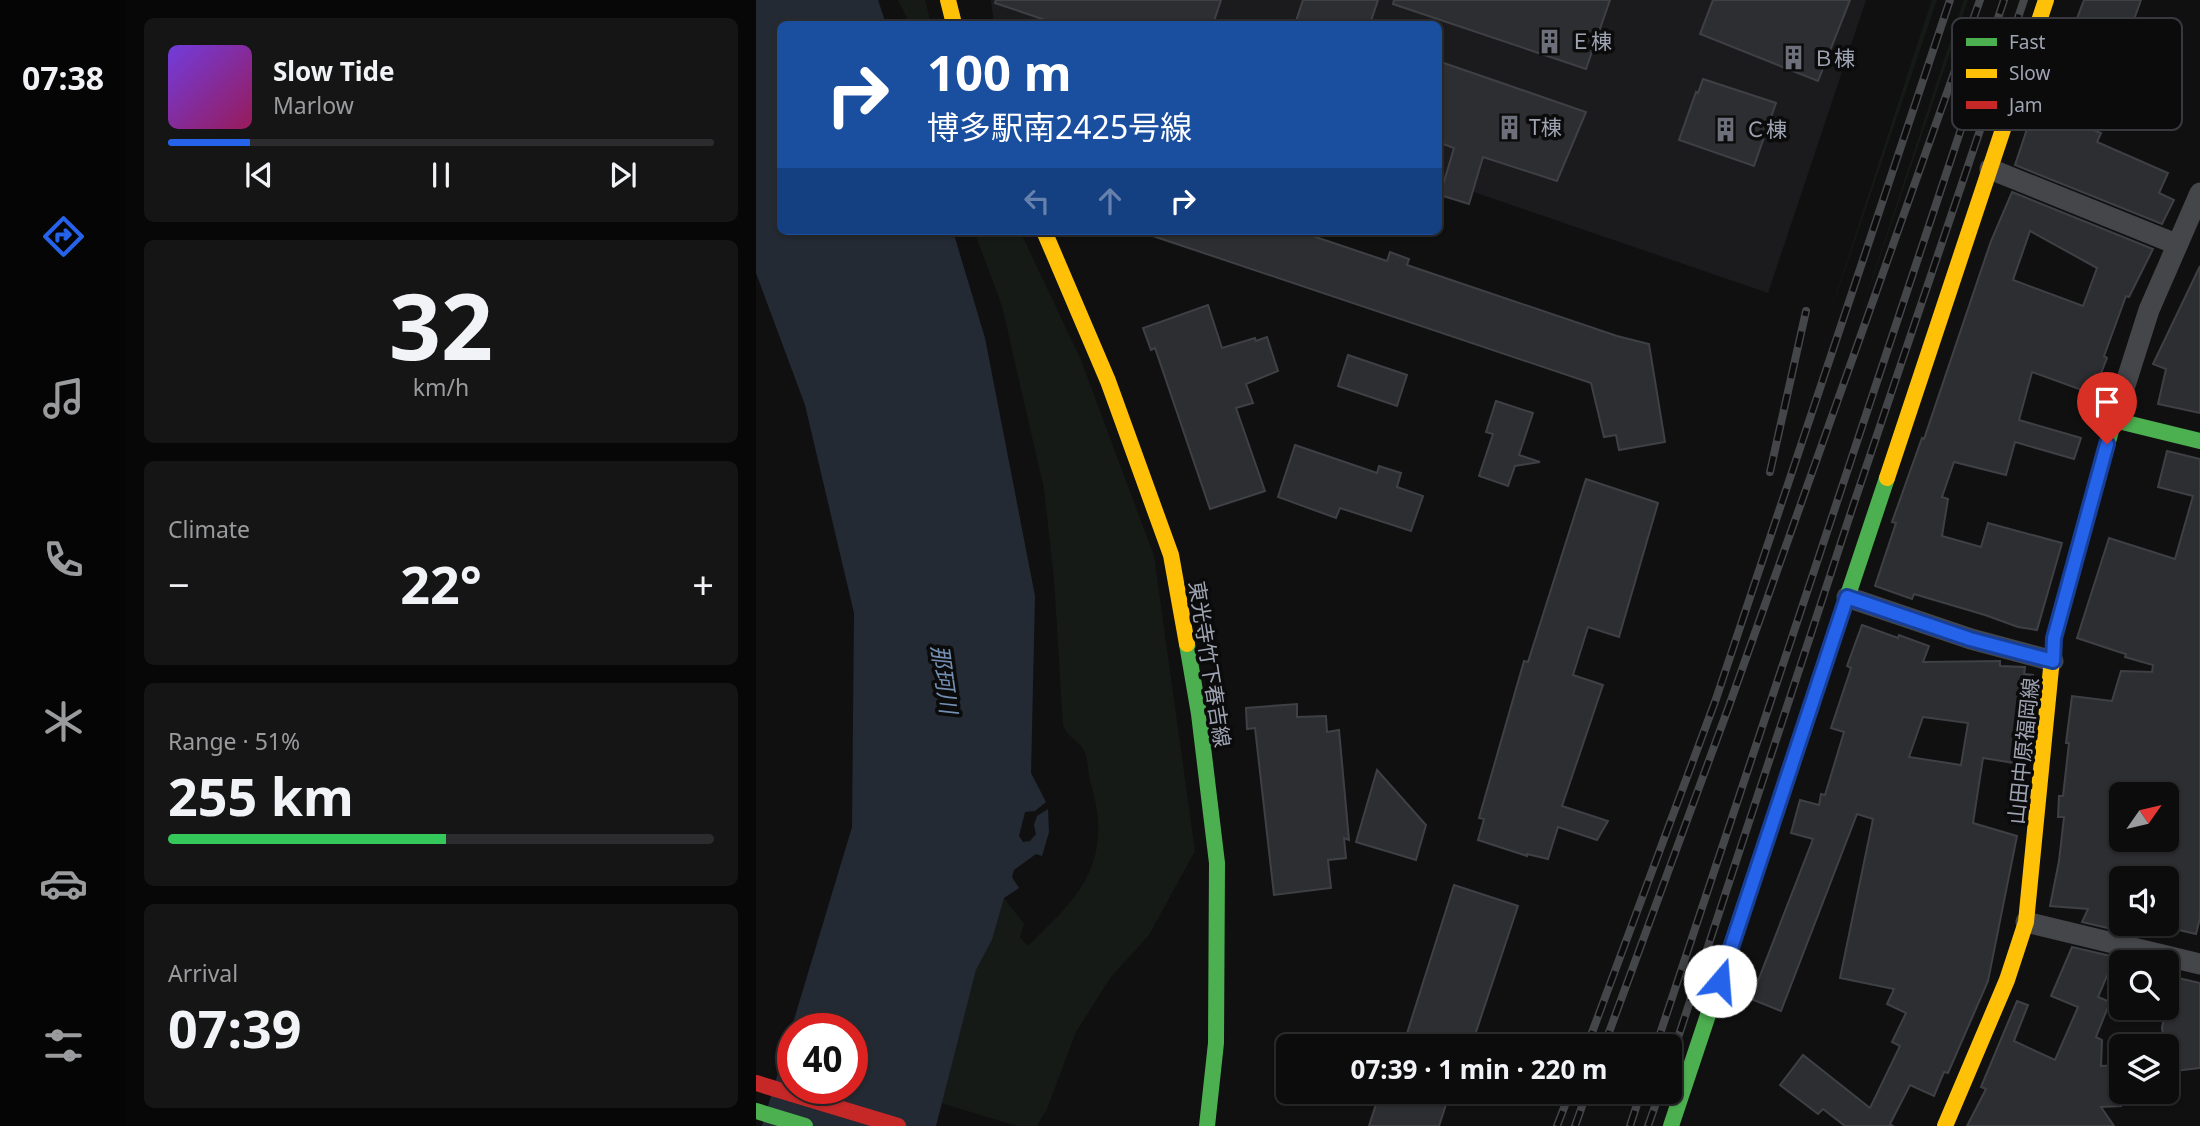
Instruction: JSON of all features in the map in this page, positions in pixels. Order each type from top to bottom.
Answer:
[{"type":"main road","points":[[948,0],[953,21]]},
{"type":"main road","points":[[2040,18],[2046,0]]},
{"type":"main road","points":[[1671,1126],[2003,130]]},
{"type":"main road","name":"東光寺竹下春吉線","points":[[1046,235],[1108,381],[1171,555],[1199,714],[1217,863],[1216,1042],[1208,1126]]},
{"type":"main road","points":[[2114,420],[2200,441]]},
{"type":"main road","name":"山田中原福岡線","points":[[1945,1126],[2007,980],[2026,922],[2054,638],[2114,420]]},
{"type":"main road","points":[[756,1083],[898,1126]]},
{"type":"main road","points":[[756,1111],[805,1126]]},
{"type":"street","points":[[1990,169],[2186,239]]},
{"type":"street","points":[[2114,420],[2149,310],[2186,239],[2200,193]]},
{"type":"street","points":[[1847,597],[1970,639],[2053,661]]},
{"type":"street","points":[[2026,922],[2200,964]]},
{"type":"shaded area","points":[[898,0],[925,0],[930,21],[908,21]]},
{"type":"shaded area","points":[[991,0],[1866,0],[1768,293],[1442,181],[1442,21],[994,21]]},
{"type":"shaded area","points":[[1932,0],[1937,0],[1824,331],[1922,30]]},
{"type":"shaded area","points":[[1964,0],[1968,0],[1962,18],[1958,18]]},
{"type":"shaded area","points":[[1952,36],[1952,47],[1852,339]]},
{"type":"shaded area","points":[[975,235],[1022,235],[1081,360],[1154,556],[1195,851],[1149,935],[1110,978],[1076,1032],[1047,1109],[1037,1126],[1017,1126],[941,1103],[976,970],[992,940],[1004,898],[1024,924],[1020,937],[1028,946],[1078,892],[1087,878],[1097,847],[1098,815],[1086,756],[1063,725],[1054,579],[1044,489],[1002,306]]},
{"type":"water","name":"那珂川","points":[[756,0],[878,0],[885,21],[777,21],[777,235],[954,235],[985,338],[1035,596],[1031,773],[1046,802],[1035,811],[1025,812],[1019,836],[1023,842],[1030,841],[1036,834],[1034,825],[1037,816],[1048,809],[1049,832],[1042,856],[1036,854],[1014,870],[1012,877],[1019,888],[1004,898],[992,940],[976,970],[936,1126],[762,1126],[777,1076],[777,1104],[868,1104],[868,1013],[796,1013],[852,827],[854,613],[805,405],[756,273]]},
{"type":"building","points":[[996,0],[1221,0],[1214,21],[1048,21],[995,3]]},
{"type":"building","points":[[1303,0],[1378,0],[1371,21],[1296,21]]},
{"type":"building","name":"Ｅ棟","points":[[1394,0],[1610,0],[1586,69],[1393,4]]},
{"type":"building","name":"Ｂ棟","points":[[1713,0],[1850,0],[1818,81],[1700,34]]},
{"type":"building","points":[[2084,0],[2141,0],[2135,18],[2077,18]]},
{"type":"building","name":"T棟","points":[[1442,62],[1586,112],[1557,181],[1483,157],[1469,204],[1442,196],[1454,148],[1442,144]]},
{"type":"building","name":"Ｃ棟","points":[[1703,79],[1776,103],[1754,166],[1679,140]]},
{"type":"building","points":[[2027,130],[2093,130],[2101,133],[2097,142],[2168,173],[2159,193],[2174,200],[2162,224],[2015,165]]},
{"type":"building","points":[[2012,192],[2153,249],[2129,297],[2126,296],[2093,394],[2032,372],[2019,420],[2081,438],[2074,459],[2015,442],[2006,475],[1954,462],[1942,497],[1948,499],[1942,536],[1981,547],[1988,523],[2062,543],[2037,630],[2018,627],[1914,594],[1912,599],[1875,586],[1896,523],[1892,522],[1922,438],[1924,439],[1991,241]],"holes":[[[2030,231],[2097,268],[2083,306],[2013,280]]]},
{"type":"building","points":[[1150,235],[1310,235],[1387,261],[1390,252],[1409,259],[1407,265],[1617,336],[1649,344],[1665,442],[1619,450],[1616,435],[1604,437],[1591,383]]},
{"type":"building","points":[[2200,266],[2200,413],[2158,404],[2166,369],[2153,364]]},
{"type":"building","points":[[1208,305],[1222,348],[1267,337],[1278,371],[1246,384],[1253,403],[1236,408],[1265,491],[1210,509],[1155,348],[1151,350],[1143,328]]},
{"type":"building","points":[[1348,355],[1407,375],[1397,406],[1338,386]]},
{"type":"building","points":[[1496,401],[1533,413],[1519,455],[1540,462],[1515,466],[1508,486],[1479,476],[1493,434],[1486,432]]},
{"type":"building","points":[[1295,445],[1377,473],[1379,466],[1401,473],[1397,487],[1423,496],[1411,531],[1340,508],[1336,518],[1278,497]]},
{"type":"building","points":[[2167,451],[2200,459],[2200,918],[2196,934],[2179,930],[2179,866],[2109,866],[2109,928],[2082,922],[2088,909],[2050,906],[2064,817],[2058,817],[2059,796],[2063,796],[2072,696],[2112,701],[2121,671],[2152,672],[2153,665],[2077,638],[2109,538],[2175,559],[2193,496],[2158,487]]},
{"type":"building","points":[[1586,479],[1658,503],[1619,637],[1588,627],[1573,675],[1603,685],[1562,806],[1608,821],[1597,840],[1558,827],[1548,859],[1527,856],[1478,840],[1484,819],[1479,818],[1524,661],[1528,662]]},
{"type":"building","points":[[1862,625],[1929,646],[1923,662],[2000,661],[2000,666],[2025,667],[2024,674],[2033,675],[2029,714],[2023,714],[2014,763],[1983,758],[1973,823],[2017,836],[1988,981],[1948,1073],[1944,1072],[1934,1096],[1910,1085],[1890,1124],[1893,1126],[1845,1126],[1823,1109],[1818,1114],[1780,1085],[1803,1055],[1870,1108],[1900,1046],[1892,1042],[1906,1013],[1887,1004],[1894,989],[1840,978],[1873,819],[1857,814],[1781,1011],[1751,999],[1813,839],[1791,833],[1800,800],[1819,805],[1821,794],[1825,795],[1844,732],[1831,728],[1851,668],[1847,666]],"holes":[[[1923,717],[1968,723],[1961,765],[1909,757]]]},
{"type":"building","points":[[1297,704],[1297,717],[1326,716],[1327,732],[1339,730],[1349,840],[1344,838],[1346,858],[1328,860],[1331,888],[1274,895],[1255,728],[1247,729],[1246,708]]},
{"type":"building","points":[[1377,770],[1426,825],[1416,860],[1356,842]]},
{"type":"building","points":[[1454,885],[1518,906],[1475,1034],[1407,1034]]},
{"type":"building","points":[[2072,947],[2109,956],[2109,971],[2098,997],[2109,1002],[2109,1004],[2096,1037],[2102,1040],[2101,1066],[2109,1066],[2109,1104],[2121,1104],[2101,1107],[2114,1126],[1967,1126],[1986,1089],[1981,1087],[2017,1001],[2028,1005],[2014,1041],[2055,1060],[2078,1007],[2051,996]]},
{"type":"building","points":[[2179,978],[2200,983],[2200,1068],[2179,1070],[2179,1034],[2163,1034],[2164,1020],[2179,1020]]},
{"type":"building","points":[[1376,1104],[1446,1104],[1439,1126],[1369,1126]]},
{"type":"railway","points":[[1591,1034],[1716,699],[1950,0]]},
{"type":"railway","points":[[1974,18],[1980,0]]},
{"type":"railway","points":[[1998,18],[2004,0]]},
{"type":"railway","points":[[2018,18],[2024,0]]},
{"type":"railway","points":[[1608,1034],[1729,706],[1952,79]]},
{"type":"railway","points":[[1660,1034],[1961,130]]},
{"type":"railway","points":[[1679,1034],[1980,130]]},
{"type":"railway","points":[[1770,472],[1806,311]]},
{"type":"railway","points":[[1557,1126],[1565,1104]]},
{"type":"railway","points":[[1575,1126],[1583,1104]]},
{"type":"railway","points":[[1630,1126],[1637,1104]]},
{"type":"railway","points":[[1648,1126],[1656,1104]]},
{"type":"traffic: fast","points":[[2070,580],[2114,420],[2200,441]]},
{"type":"traffic: fast","points":[[1671,1126],[1887,478]]},
{"type":"traffic: fast","points":[[1187,644],[1199,714],[1217,863],[1216,1043],[1207,1126]]},
{"type":"traffic: fast","points":[[756,1111],[805,1126]]},
{"type":"traffic: slow","points":[[948,0],[953,21]]},
{"type":"traffic: slow","points":[[2040,18],[2046,0]]},
{"type":"traffic: slow","points":[[1887,478],[2003,130]]},
{"type":"traffic: slow","points":[[1046,235],[1108,381],[1171,555],[1187,644]]},
{"type":"traffic: slow","points":[[1945,1126],[2007,980],[2026,922],[2054,638],[2070,580]]},
{"type":"traffic: jam","points":[[756,1083],[898,1126]]},
{"type":"place","name":"Ｅ棟","points":[[1550,41]]},
{"type":"place","name":"Ｂ棟","points":[[1793,58]]},
{"type":"place","name":"T棟","points":[[1509,127]]},
{"type":"place","name":"Ｃ棟","points":[[1725,129]]},
{"type":"route","points":[[1720,981],[1847,597],[1970,639],[2053,661],[2054,638],[2107,444]]}]
